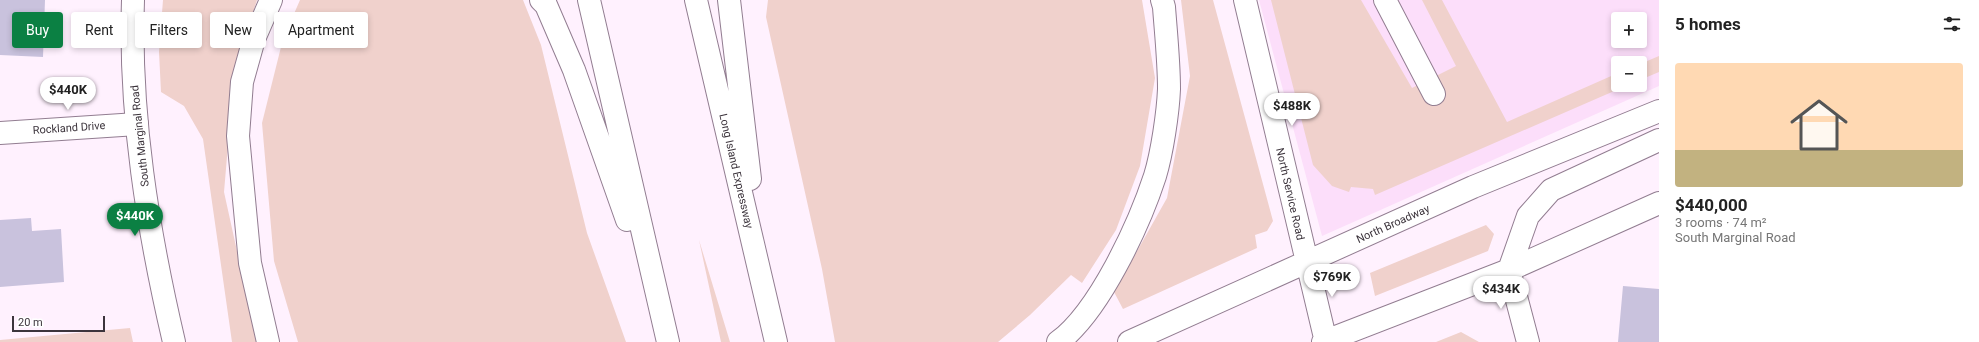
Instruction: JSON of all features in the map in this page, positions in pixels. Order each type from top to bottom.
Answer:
[{"type":"main road","name":"South Marginal Road","points":[[134,0],[134,88],[137,124],[155,260],[174,342]]},
{"type":"main road","points":[[268,342],[250,263],[238,136],[242,82],[254,39],[271,0]]},
{"type":"main road","points":[[541,0],[546,5],[574,70],[662,319]]},
{"type":"main road","points":[[589,0],[668,342]]},
{"type":"main road","name":"Long Island Expressway","points":[[696,0],[776,342]]},
{"type":"main road","points":[[729,0],[764,292]]},
{"type":"main road","points":[[1058,342],[1070,333],[1107,282],[1136,223],[1155,175],[1164,133],[1169,90],[1164,7],[1162,0]]},
{"type":"main road","name":"North Service Road","points":[[1244,0],[1325,342]]},
{"type":"main road","points":[[1385,0],[1434,94]]},
{"type":"main road","name":"North Broadway","points":[[1129,342],[1473,187],[1659,111]]},
{"type":"main road","name":"Rockland Drive","points":[[0,133],[137,124]]},
{"type":"main road","points":[[1528,342],[1509,270],[1528,216],[1551,190],[1659,140]]},
{"type":"main road","points":[[1325,342],[1509,270],[1659,203]]},
{"type":"shaded area","points":[[163,0],[257,0],[253,12],[210,12],[210,48],[242,48],[234,75],[224,192],[257,342],[232,342],[203,139],[184,106],[161,92],[159,48],[202,48],[202,12],[162,12]]},
{"type":"shaded area","points":[[300,0],[523,0],[541,45],[587,233],[626,342],[298,342],[274,261],[262,123],[281,48],[368,48],[368,12],[295,12]]},
{"type":"shaded area","points":[[768,0],[1142,0],[1155,78],[1140,166],[1116,230],[1082,283],[1071,275],[1030,315],[998,342],[835,342],[822,269],[766,17]]},
{"type":"shaded area","points":[[1181,0],[1213,0],[1273,221],[1267,231],[1255,235],[1257,248],[1123,309],[1114,292],[1167,198],[1190,76]]},
{"type":"shaded area","points":[[1259,0],[1659,0],[1659,86],[1647,91],[1647,56],[1611,56],[1611,92],[1646,92],[1322,236]]},
{"type":"shaded area","points":[[1271,0],[1361,0],[1412,88],[1456,66],[1422,0],[1442,0],[1507,122],[1611,76],[1612,92],[1375,195],[1373,189],[1351,187],[1349,192],[1332,186],[1313,165]]},
{"type":"shaded area","points":[[1659,56],[1659,72],[1647,77],[1647,61]]},
{"type":"shaded area","points":[[1486,225],[1494,234],[1488,251],[1375,296],[1370,273]]},
{"type":"shaded area","points":[[699,240],[730,342],[721,342]]},
{"type":"shaded area","points":[[130,328],[133,342],[0,342],[0,340]]},
{"type":"shaded area","points":[[1461,332],[1479,342],[1436,342]]},
{"type":"building","points":[[0,0],[45,0],[45,12],[12,12],[12,48],[43,48],[43,57],[0,55]]},
{"type":"building","points":[[31,218],[32,231],[61,229],[64,282],[0,287],[0,220]]},
{"type":"building","points":[[1623,286],[1659,289],[1659,342],[1618,342]]}]
